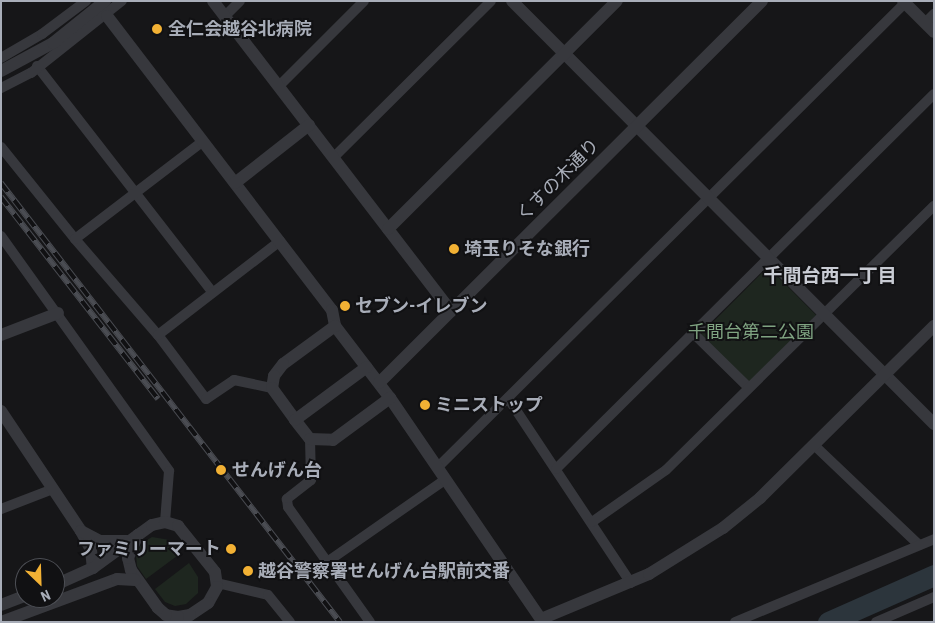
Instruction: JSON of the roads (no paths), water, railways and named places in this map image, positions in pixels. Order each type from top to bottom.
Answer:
[{"type":"street","points":[[1,58],[42,34],[86,1]]},
{"type":"street","points":[[1,71],[53,42],[105,1]]},
{"type":"street","points":[[1,88],[31,73],[37,66],[107,16],[122,1]]},
{"type":"street","points":[[213,1],[451,311]]},
{"type":"street","points":[[225,16],[240,1]]},
{"type":"street","points":[[279,86],[364,1]]},
{"type":"street","points":[[334,157],[491,1]]},
{"type":"street","points":[[512,1],[934,424]]},
{"type":"street","points":[[388,229],[617,1]]},
{"type":"street","name":"くすの木通り","points":[[379,383],[762,1]]},
{"type":"street","points":[[438,467],[904,2],[931,23]]},
{"type":"street","points":[[107,16],[332,310],[335,326],[390,398],[438,467],[539,621],[631,583],[723,528],[760,498],[934,326]]},
{"type":"street","points":[[37,66],[212,292]]},
{"type":"street","points":[[556,468],[934,94]]},
{"type":"street","points":[[235,183],[309,125]]},
{"type":"street","points":[[75,239],[203,142]]},
{"type":"street","points":[[1,147],[75,239],[158,335],[206,399],[234,380],[272,388],[310,438],[311,480],[287,499],[288,507],[370,622]]},
{"type":"street","points":[[592,522],[666,470],[934,206]]},
{"type":"street","points":[[1,236],[58,313],[83,354],[169,471],[165,522]]},
{"type":"street","points":[[158,335],[280,242]]},
{"type":"street","points":[[1,335],[58,313]]},
{"type":"street","points":[[272,388],[274,376],[283,364],[335,326]]},
{"type":"street","points":[[693,333],[749,388]]},
{"type":"street","points":[[295,420],[367,367]]},
{"type":"street","points":[[310,438],[333,440],[390,398]]},
{"type":"street","points":[[508,398],[631,583]]},
{"type":"street","points":[[3,418],[81,531],[91,550],[93,568]]},
{"type":"street","points":[[814,445],[919,545]]},
{"type":"street","points":[[327,562],[446,479]]},
{"type":"street","points":[[1,509],[53,489]]},
{"type":"street","points":[[65,581],[93,568],[152,525],[165,522],[178,526],[215,572],[217,583],[213,596],[199,610],[191,622]]},
{"type":"street","points":[[81,531],[100,541],[133,538]]},
{"type":"street","points":[[133,538],[128,558],[135,580],[166,616],[178,618],[199,610]]},
{"type":"street","points":[[735,622],[934,539]]},
{"type":"street","points":[[1,622],[117,578],[135,580]]},
{"type":"street","points":[[217,583],[268,594],[290,622]]},
{"type":"street","points":[[876,622],[934,597]]},
{"type":"street","points":[[1,606],[15,600]]},
{"type":"waterway","points":[[828,622],[934,575]]},
{"type":"railway","points":[[1,183],[340,622]]},
{"type":"railway","points":[[1,197],[158,399]]},
{"type":"place","name":"全仁会越谷北病院","points":[[157,29]]},
{"type":"place","name":"埼玉りそな銀行","points":[[454,249]]},
{"type":"place","name":"セブン-イレブン","points":[[345,306]]},
{"type":"place","name":"ミニストップ","points":[[425,405]]},
{"type":"place","name":"せんげん台","points":[[221,470]]},
{"type":"place","name":"ファミリーマート","points":[[231,549]]},
{"type":"place","name":"越谷警察署せんげん台駅前交番","points":[[248,571]]},
{"type":"district","name":"千間台西一丁目","points":[[830,276]]},
{"type":"park label","name":"千間台第二公園","points":[[751,332]]}]
